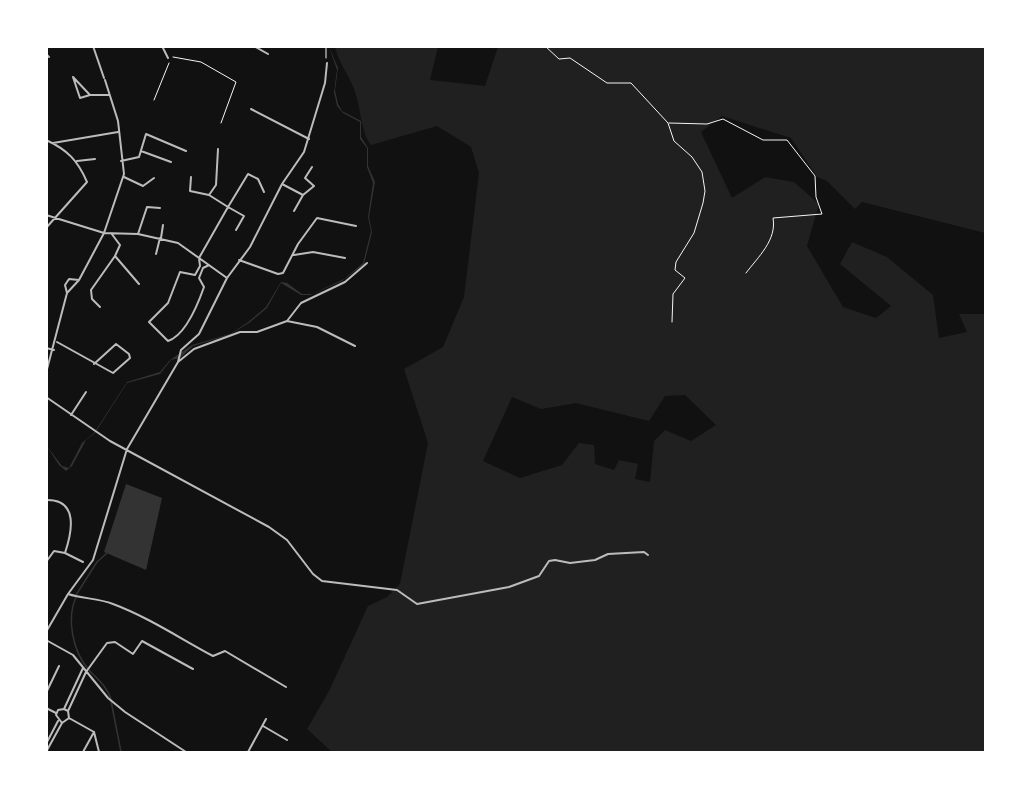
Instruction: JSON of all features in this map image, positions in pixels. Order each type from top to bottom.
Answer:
[{"type":"street","points":[[67,293],[79,280],[104,233],[123,177],[119,132],[93,46]]},
{"type":"street","points":[[162,46],[168,58]]},
{"type":"street","points":[[254,46],[268,54]]},
{"type":"street","points":[[178,361],[178,355],[199,334],[227,278],[250,247],[282,184],[304,152],[325,83],[327,63]]},
{"type":"street","points":[[90,94],[73,77],[80,98],[90,94],[109,95]]},
{"type":"street","points":[[250,110],[309,139]]},
{"type":"street","points":[[53,143],[119,132]]},
{"type":"street","points":[[121,161],[139,157],[146,134],[186,151]]},
{"type":"street","points":[[46,140],[77,161],[87,182],[46,228]]},
{"type":"street","points":[[209,195],[216,185],[218,149]]},
{"type":"street","points":[[141,152],[171,162]]},
{"type":"street","points":[[77,161],[95,159]]},
{"type":"street","points":[[294,211],[303,195],[314,186],[305,178],[312,167]]},
{"type":"street","points":[[195,275],[200,266],[199,258],[248,174],[258,179],[264,192]]},
{"type":"street","points":[[123,177],[143,186],[154,178]]},
{"type":"street","points":[[191,177],[190,191],[209,195],[244,216],[236,231]]},
{"type":"street","points":[[282,184],[303,195]]},
{"type":"street","points":[[138,234],[147,207],[160,208]]},
{"type":"street","points":[[46,216],[56,217],[104,233],[138,234],[178,243],[227,278]]},
{"type":"street","points":[[239,260],[278,274],[283,273],[298,244],[317,218],[356,226]]},
{"type":"street","points":[[156,254],[163,225]]},
{"type":"street","points":[[100,307],[92,299],[91,290],[120,245],[111,233]]},
{"type":"street","points":[[294,255],[313,252],[345,258]]},
{"type":"street","points":[[115,256],[139,284]]},
{"type":"street","points":[[287,321],[301,303],[345,282],[368,263]]},
{"type":"street","points":[[199,278],[203,268],[209,265]]},
{"type":"street","points":[[180,272],[195,275],[204,287],[201,296],[183,329],[168,341],[149,322],[168,303],[180,272]]},
{"type":"street","points":[[46,373],[57,342],[67,293],[65,285],[67,280],[79,280]]},
{"type":"street","points":[[46,632],[68,594],[93,560],[127,449],[178,361],[190,350],[240,332],[257,332],[287,321],[317,327],[355,346]]},
{"type":"street","points":[[57,342],[94,364],[113,373],[130,358],[129,354],[116,344],[94,364]]},
{"type":"street","points":[[46,348],[54,350]]},
{"type":"street","points":[[71,415],[86,392]]},
{"type":"street","points":[[46,397],[96,431],[269,527],[287,540],[313,574],[322,581],[397,590],[417,604],[509,587],[539,576],[545,566],[555,560],[570,563],[595,560],[608,554],[644,552],[648,555]]},
{"type":"street","points":[[46,500],[57,500],[69,512],[71,525],[65,554]]},
{"type":"street","points":[[46,562],[54,551],[83,562]]},
{"type":"street","points":[[68,594],[81,598],[98,598],[116,605],[213,656],[225,651],[286,687]]},
{"type":"street","points":[[46,640],[73,655],[108,698],[125,712],[186,753]]},
{"type":"street","points":[[69,718],[68,711],[86,672],[107,643],[115,642],[134,654],[142,640],[193,669]]},
{"type":"street","points":[[46,693],[59,666]]},
{"type":"street","points":[[56,713],[64,709],[83,668]]},
{"type":"street","points":[[46,708],[56,713],[60,722],[46,752]]},
{"type":"street","points":[[64,709],[68,711]]},
{"type":"street","points":[[46,744],[60,722],[69,718]]},
{"type":"street","points":[[69,718],[94,732],[99,753]]},
{"type":"street","points":[[248,753],[266,719]]},
{"type":"street","points":[[262,726],[286,740]]},
{"type":"street","points":[[83,753],[94,732]]},
{"type":"path","points":[[326,46],[327,63]]},
{"type":"path","points":[[545,46],[560,59],[570,58],[607,83],[631,83],[668,123],[674,141],[699,165],[705,191],[694,233],[676,262],[675,270],[685,278],[674,294],[672,322]]},
{"type":"path","points":[[154,100],[168,66],[168,58],[183,57],[201,62],[236,82],[220,123]]},
{"type":"path","points":[[668,123],[707,124],[723,119],[763,140],[787,140],[815,176],[816,197],[822,213],[772,218],[774,226],[764,253],[746,273]]},
{"type":"shaded area","points":[[329,47],[338,68],[335,90],[338,104],[342,111],[361,121],[361,137],[368,148],[368,166],[375,182],[369,217],[372,232],[364,264],[342,281],[310,295],[301,295],[281,283],[267,308],[249,323],[229,335],[193,346],[180,358],[171,360],[160,374],[127,383],[95,433],[86,440],[72,466],[66,471],[59,465],[46,445],[62,466],[69,468],[82,443],[94,433],[127,382],[160,372],[170,360],[192,345],[230,334],[247,323],[266,307],[281,282],[287,283],[302,294],[312,294],[344,279],[363,263],[371,231],[368,217],[373,183],[367,167],[367,148],[360,139],[360,122],[343,113],[337,106],[334,92],[337,70]]},
{"type":"shaded area","points":[[335,47],[438,47],[430,80],[485,86],[498,47],[985,47],[985,233],[862,202],[855,209],[827,181],[817,177],[791,138],[722,116],[701,132],[732,198],[765,177],[794,182],[819,204],[807,246],[843,307],[876,318],[891,306],[840,264],[852,242],[887,257],[933,295],[939,338],[967,332],[959,314],[985,314],[985,752],[332,752],[307,729],[329,691],[368,606],[387,597],[400,584],[428,443],[404,369],[443,347],[464,297],[479,173],[471,147],[437,126],[371,145],[363,128],[354,89]],"holes":[[[685,395],[716,425],[691,441],[665,430],[654,441],[650,482],[635,479],[638,464],[619,460],[614,470],[595,464],[594,445],[579,443],[562,465],[520,478],[483,461],[512,397],[541,409],[576,403],[649,421],[665,396]]]},
{"type":"shaded area","points":[[126,484],[162,498],[146,570],[104,552]]},
{"type":"waterway","points":[[76,595],[97,562],[107,553]]},
{"type":"waterway","points":[[76,597],[71,625],[78,653],[88,669],[104,686],[111,699]]},
{"type":"waterway","points":[[111,701],[121,752]]}]
